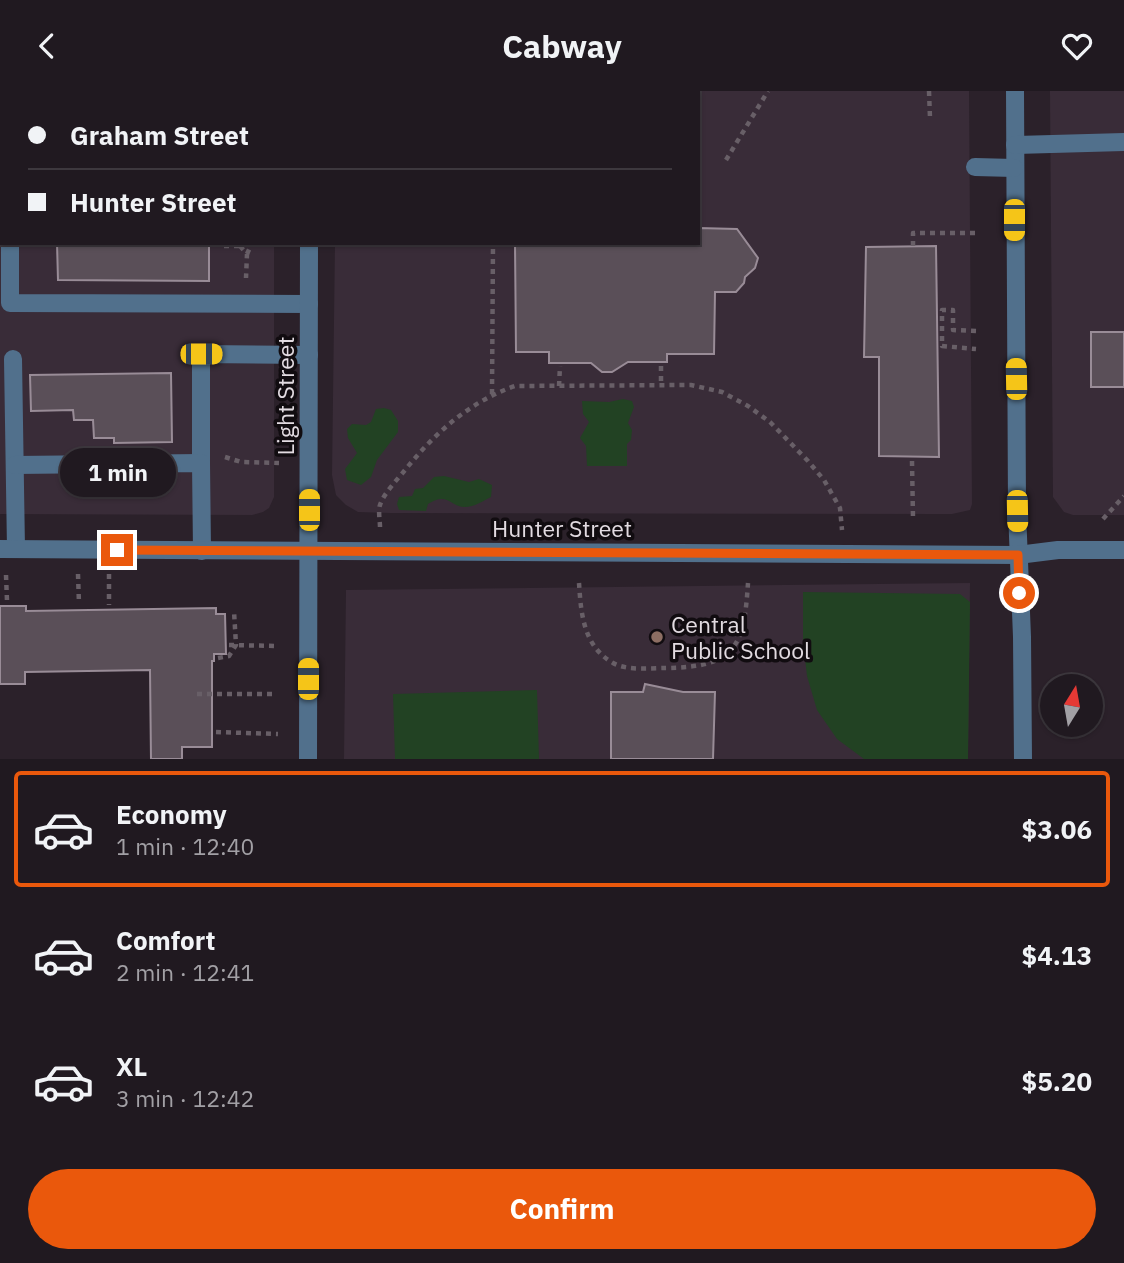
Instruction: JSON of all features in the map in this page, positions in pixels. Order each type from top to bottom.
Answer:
[{"type":"street","points":[[1015,91],[1018,555],[1023,759]]},
{"type":"street","points":[[1015,145],[1124,142]]},
{"type":"street","points":[[975,167],[1014,167]]},
{"type":"street","points":[[10,245],[10,303],[309,304]]},
{"type":"street","name":"Light Street","points":[[308,759],[309,245]]},
{"type":"street","points":[[202,551],[201,354],[309,355]]},
{"type":"street","points":[[8,549],[15,465],[13,359]]},
{"type":"street","points":[[15,465],[201,456]]},
{"type":"street","name":"Hunter Street","points":[[8,549],[1018,555],[1058,550],[1124,550]]},
{"type":"path","points":[[726,160],[768,91]]},
{"type":"path","points":[[929,91],[930,118]]},
{"type":"path","points":[[913,246],[913,233],[975,233]]},
{"type":"path","points":[[224,246],[240,245],[247,254]]},
{"type":"path","points":[[246,304],[247,254],[252,245]]},
{"type":"path","points":[[492,394],[493,245]]},
{"type":"path","points":[[976,331],[953,330],[953,310],[942,310],[942,346],[976,349]]},
{"type":"path","points":[[559,386],[560,366]]},
{"type":"path","points":[[660,366],[661,386]]},
{"type":"path","points":[[380,552],[380,506],[396,480],[434,436],[492,394],[515,387],[691,385],[722,392],[748,406],[789,440],[824,480],[840,508],[845,553]]},
{"type":"path","points":[[201,456],[241,462],[279,463]]},
{"type":"path","points":[[912,461],[913,518]]},
{"type":"path","points":[[1103,519],[1124,496]]},
{"type":"path","points":[[78,574],[79,604]]},
{"type":"path","points":[[109,574],[109,604]]},
{"type":"path","points":[[6,575],[7,601]]},
{"type":"path","points":[[579,583],[585,631],[591,642],[614,664],[634,668],[696,667],[716,662],[733,647],[746,622],[748,583]]},
{"type":"path","points":[[218,658],[229,656],[236,645],[234,611]]},
{"type":"path","points":[[229,645],[278,646]]},
{"type":"path","points":[[197,694],[277,694]]},
{"type":"path","points":[[216,732],[278,734]]},
{"type":"shaded area","points":[[700,91],[969,91],[970,510],[952,514],[358,512],[336,495],[332,475],[335,245],[700,245]]},
{"type":"shaded area","points":[[1050,91],[1124,91],[1124,515],[1073,515],[1064,512],[1053,497]]},
{"type":"shaded area","points":[[0,245],[274,245],[274,497],[269,508],[252,515],[0,514]]},
{"type":"shaded area","name":"Central Public School","points":[[970,583],[968,759],[344,759],[346,590]]},
{"type":"green space","points":[[623,399],[632,401],[634,407],[628,423],[632,430],[631,440],[627,444],[627,466],[587,466],[586,446],[580,438],[589,422],[583,414],[582,401],[609,402]]},
{"type":"green space","points":[[376,409],[391,410],[398,421],[398,432],[377,460],[371,477],[361,485],[347,480],[345,469],[357,453],[348,438],[347,429],[352,424],[366,425],[371,422]]},
{"type":"green space","points":[[444,476],[469,482],[479,479],[492,485],[491,497],[468,507],[440,499],[428,504],[426,511],[399,510],[399,497],[412,496],[415,489],[423,488],[434,477]]},
{"type":"green space","points":[[803,592],[960,594],[970,602],[968,759],[864,759],[837,739],[817,710],[807,676],[803,641]]},
{"type":"green space","points":[[537,690],[539,759],[395,759],[393,694]]},
{"type":"building","points":[[700,228],[737,229],[758,258],[755,268],[745,277],[744,283],[736,292],[715,292],[714,354],[667,354],[667,362],[628,362],[612,372],[602,372],[591,363],[549,363],[549,352],[516,352],[515,245],[700,245]]},
{"type":"building","points":[[57,245],[209,245],[209,281],[58,280]]},
{"type":"building","points":[[936,246],[939,457],[879,456],[879,357],[864,357],[866,247]]},
{"type":"building","points":[[1091,332],[1124,332],[1124,387],[1091,387]]},
{"type":"building","points":[[171,373],[172,442],[114,443],[114,438],[94,438],[93,420],[74,420],[73,410],[31,411],[30,375]]},
{"type":"building","points":[[0,606],[26,606],[26,611],[216,608],[216,614],[225,614],[226,654],[214,654],[212,661],[212,747],[182,747],[182,759],[151,759],[150,670],[25,672],[25,684],[0,684]]},
{"type":"building","points":[[645,684],[683,692],[715,692],[713,759],[611,759],[611,692],[643,692]]},
{"type":"place","name":"Central Public School","points":[[657,637]]},
{"type":"route","points":[[117,550],[1018,555],[1019,593]]}]
